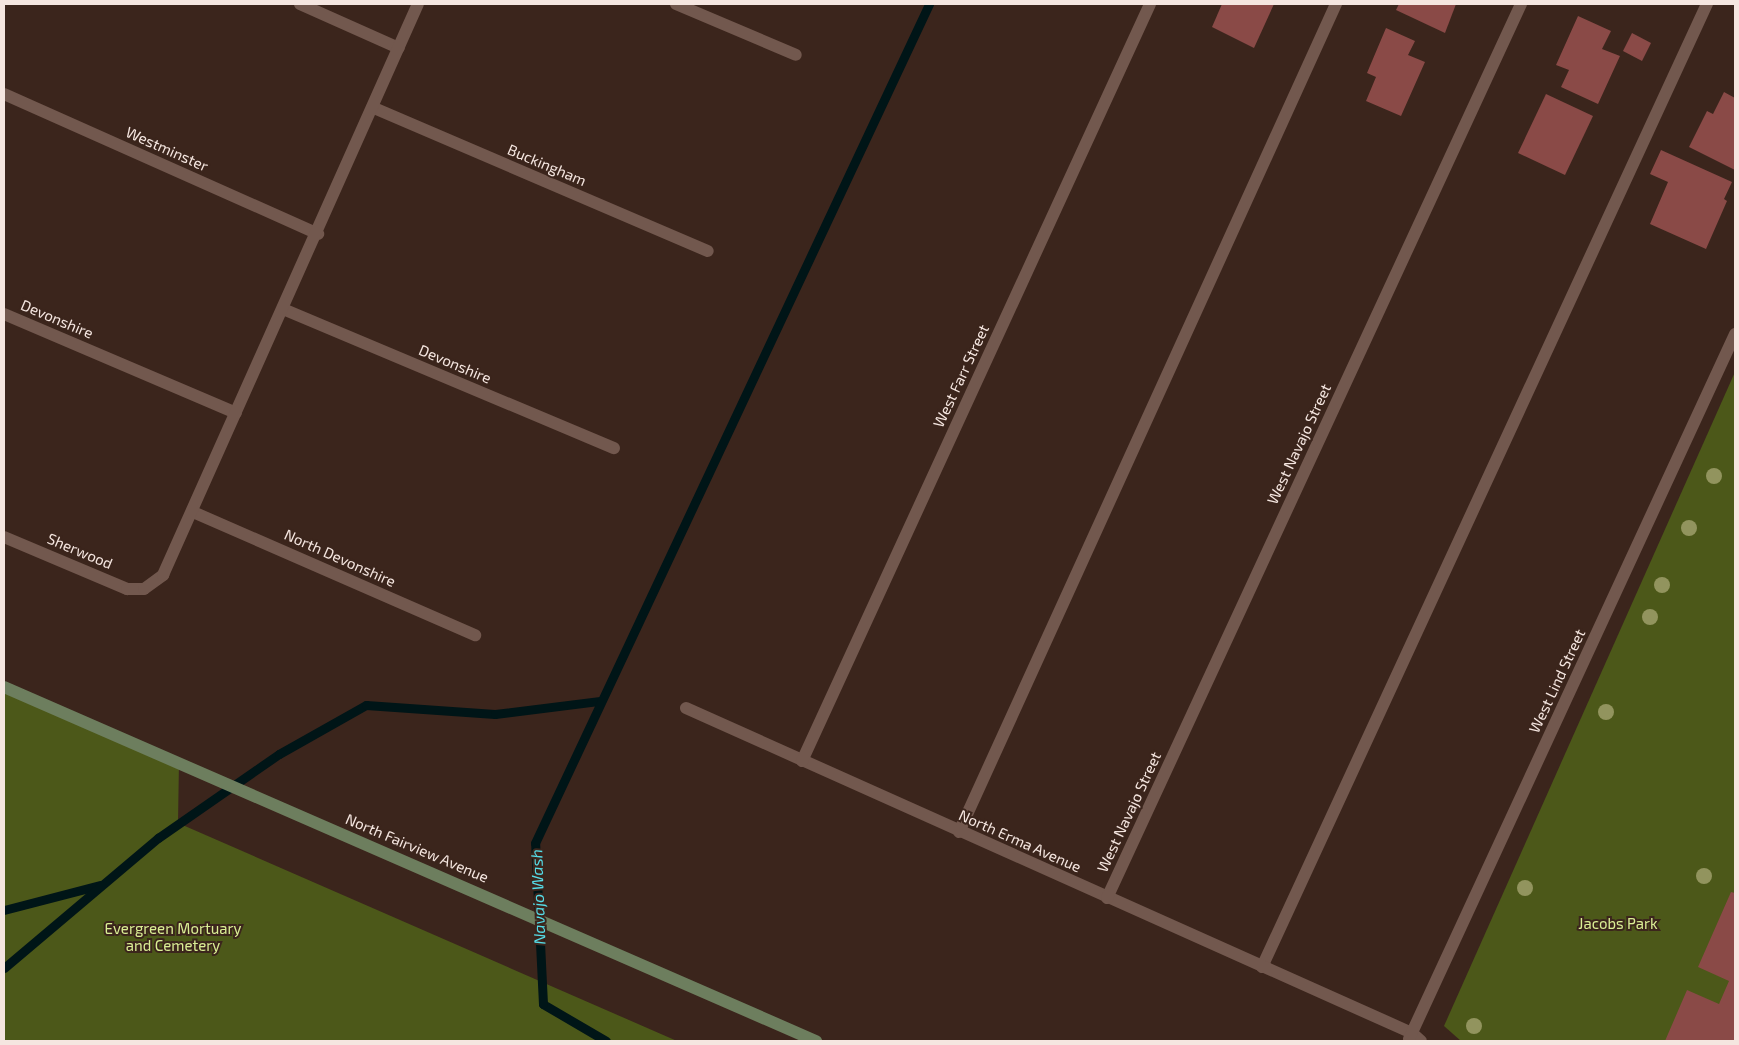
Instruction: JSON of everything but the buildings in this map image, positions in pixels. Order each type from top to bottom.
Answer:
[{"type":"street","points":[[300,4],[399,48]]},
{"type":"street","points":[[193,512],[374,108],[418,4]]},
{"type":"street","points":[[676,4],[796,55]]},
{"type":"street","name":"West Farr Street","points":[[802,761],[1150,4]]},
{"type":"street","points":[[959,832],[1336,4]]},
{"type":"street","name":"West Navajo Street","points":[[1107,898],[1520,4]]},
{"type":"street","points":[[1262,967],[1707,4]]},
{"type":"street","name":"Westminster","points":[[4,94],[318,234]]},
{"type":"street","name":"Buckingham","points":[[374,108],[708,251]]},
{"type":"street","name":"Devonshire","points":[[283,309],[614,448]]},
{"type":"street","name":"Devonshire","points":[[4,314],[236,413]]},
{"type":"street","name":"West Lind Street","points":[[1414,1039],[1735,334]]},
{"type":"street","name":"Sherwood","points":[[4,537],[127,589],[144,589],[163,575],[193,512]]},
{"type":"street","name":"North Devonshire","points":[[193,512],[475,635]]},
{"type":"street","name":"North Fairview Avenue","points":[[4,687],[554,925],[816,1041]]},
{"type":"street","name":"North Erma Avenue","points":[[686,708],[1262,967],[1414,1039]]},
{"type":"green space","name":"Jacobs Park","points":[[1735,372],[1735,1041],[1461,1041],[1444,1026]]},
{"type":"green space","name":"Evergreen Mortuary and Cemetery","points":[[4,686],[179,762],[178,823],[677,1041],[4,1041]]},
{"type":"waterway","name":"Navajo Wash","points":[[606,1041],[543,1004],[535,843],[929,4]]},
{"type":"waterway","points":[[4,968],[158,838],[279,754],[366,705],[495,714],[600,701]]},
{"type":"waterway","points":[[4,910],[100,885]]}]
